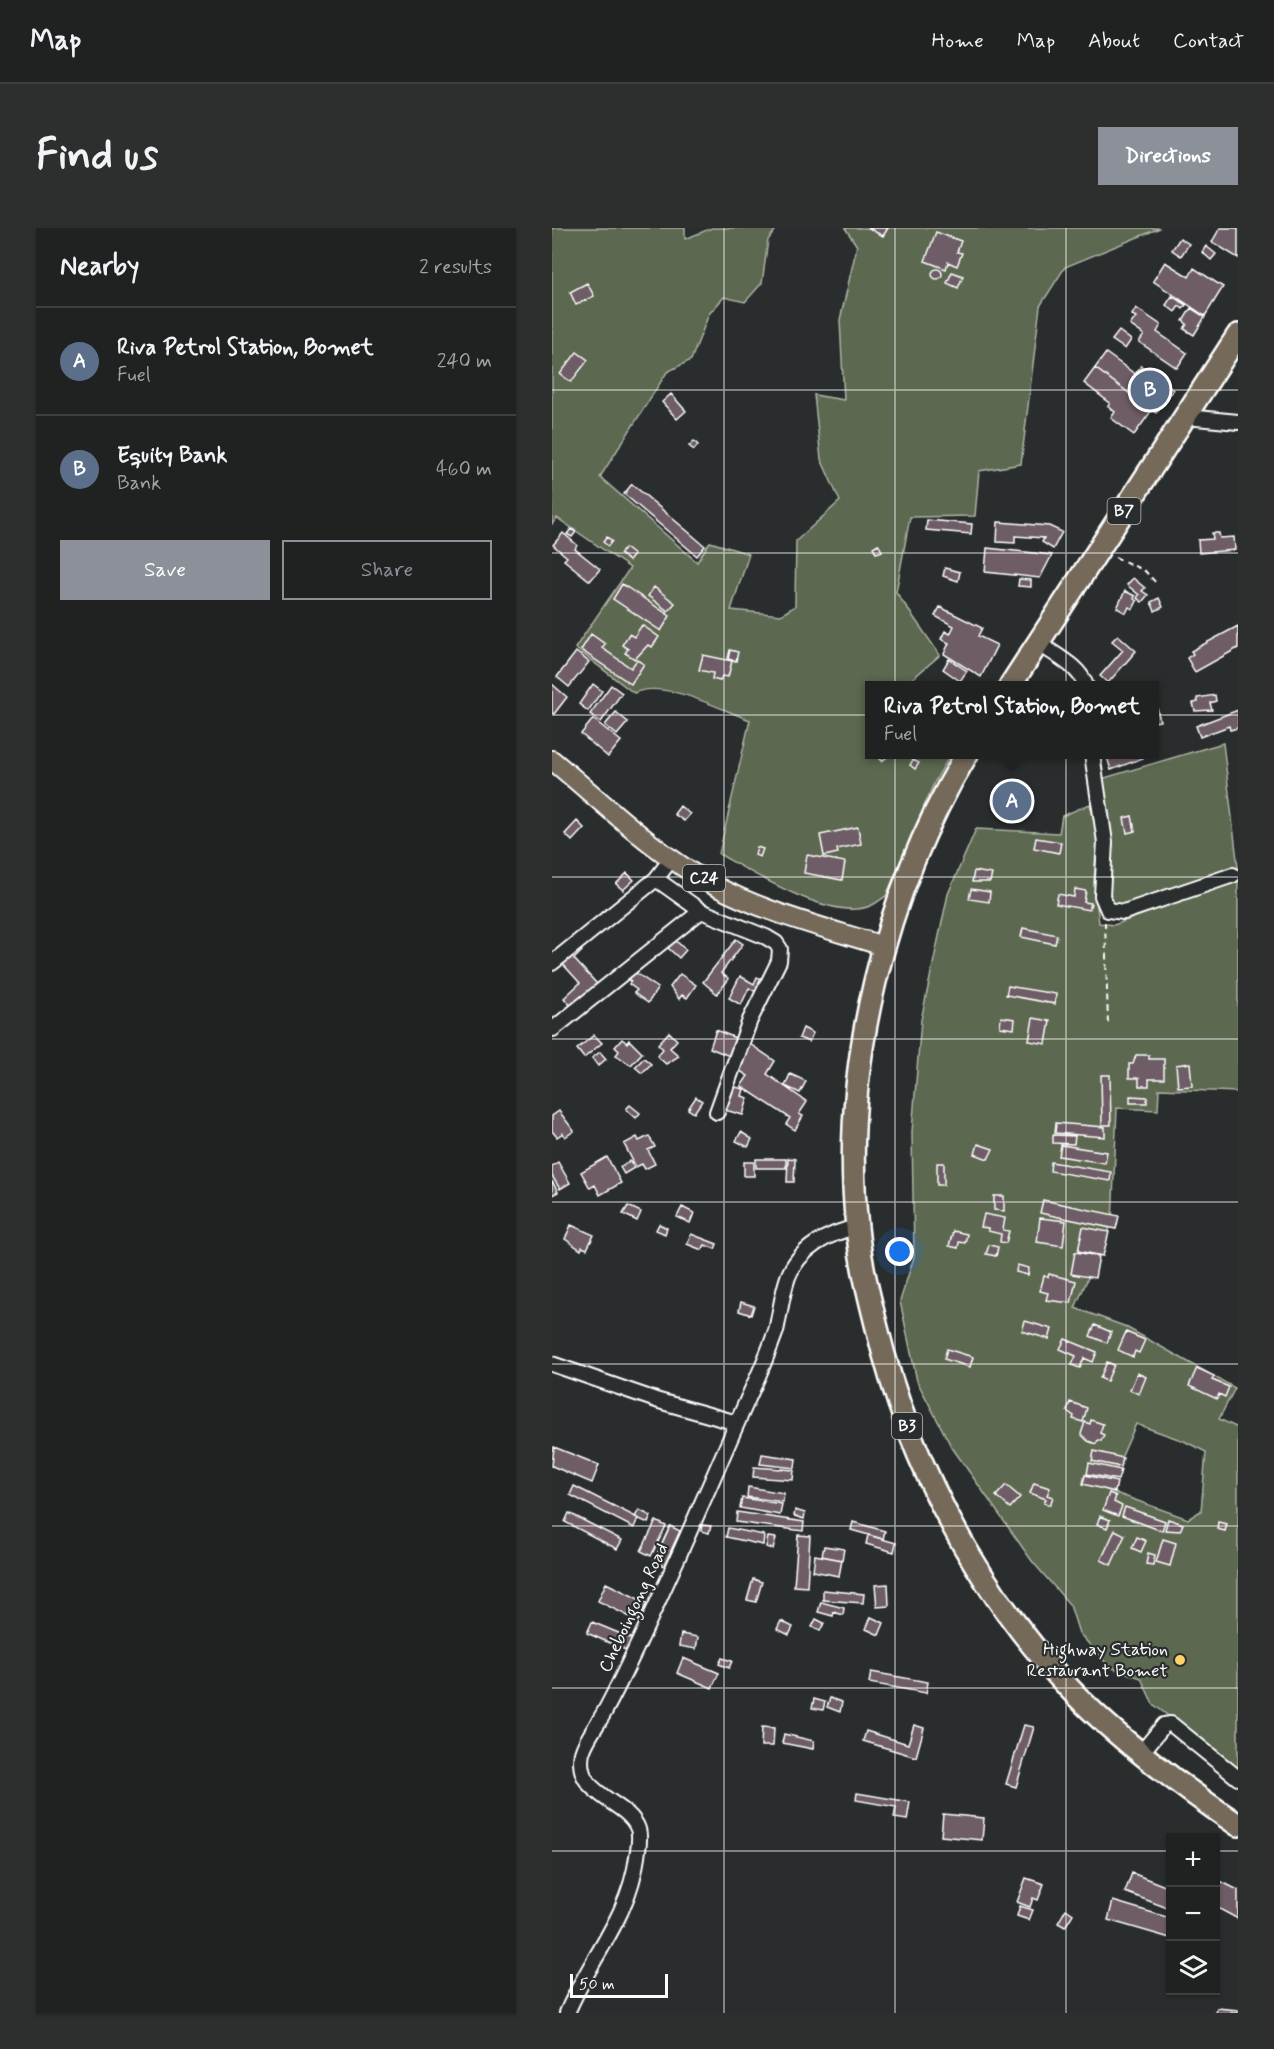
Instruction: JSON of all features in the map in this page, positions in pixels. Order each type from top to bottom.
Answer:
[{"type":"highway","name":"B7","points":[[1013,681],[1238,335]]},
{"type":"highway","name":"B3","points":[[965,759],[935,814],[883,946],[865,1037],[855,1122],[857,1227],[867,1290],[896,1399],[925,1472],[971,1561],[1044,1660],[1092,1711],[1142,1752],[1235,1816]]},
{"type":"main road","name":"C24","points":[[552,760],[672,858],[714,885],[802,922],[883,946]]},
{"type":"street","points":[[1186,417],[1238,422]]},
{"type":"street","points":[[1037,642],[1073,668],[1084,681]]},
{"type":"street","points":[[1093,759],[1105,842],[1102,896],[1108,910],[1124,912],[1233,875]]},
{"type":"street","points":[[552,963],[656,879],[672,858]]},
{"type":"street","points":[[656,879],[701,910],[766,937],[776,943],[780,950],[779,961],[750,1020],[717,1112]]},
{"type":"street","points":[[553,1029],[701,910]]},
{"type":"street","name":"Cheboingong Road","points":[[567,2013],[584,1976],[624,1908],[632,1889],[639,1839],[638,1830],[629,1816],[602,1798],[588,1782],[584,1774],[582,1755],[646,1628],[768,1354],[788,1276],[797,1262],[824,1238],[838,1231],[857,1227]]},
{"type":"street","points":[[552,1364],[658,1401],[737,1423]]},
{"type":"street","points":[[1142,1752],[1164,1725],[1171,1724],[1238,1778]]},
{"type":"path","points":[[1099,548],[1145,571],[1158,585]]},
{"type":"path","points":[[1108,910],[1104,931],[1108,1024]]},
{"type":"green space","points":[[552,228],[685,228],[685,239],[712,228],[777,228],[768,240],[762,283],[745,302],[724,297],[709,314],[691,360],[667,372],[600,477],[697,562],[710,542],[749,554],[731,610],[781,615],[795,606],[796,541],[840,501],[821,459],[814,395],[844,400],[840,320],[857,246],[845,228],[1160,228],[1065,267],[1040,306],[1021,464],[979,471],[975,516],[910,517],[896,592],[940,655],[912,681],[865,681],[865,759],[948,759],[934,783],[886,896],[872,905],[854,909],[814,902],[771,883],[719,854],[750,720],[676,692],[646,690],[634,693],[575,648],[630,568],[557,518],[552,524]]},
{"type":"green space","points":[[1223,743],[1238,868],[1120,906],[1113,904],[1109,895],[1111,839],[1101,779]]},
{"type":"green space","points":[[1090,804],[1097,832],[1094,882],[1099,923],[1114,925],[1238,880],[1238,1092],[1159,1089],[1158,1110],[1117,1108],[1112,1222],[1075,1308],[1124,1326],[1235,1388],[1219,1419],[1238,1428],[1238,1770],[1153,1704],[1141,1678],[1110,1667],[1079,1633],[1070,1605],[1032,1561],[951,1446],[917,1381],[900,1301],[914,1257],[912,1132],[921,1020],[948,894],[976,829],[1059,833],[1062,816]],"holes":[[[1136,1424],[1184,1441],[1206,1452],[1201,1511],[1188,1519],[1107,1490]]]},
{"type":"building","points":[[868,228],[888,228],[883,236]]},
{"type":"building","points":[[1220,228],[1238,228],[1238,258],[1212,242]]},
{"type":"building","points":[[936,232],[961,241],[957,252],[962,253],[957,266],[948,262],[946,269],[925,261]]},
{"type":"building","points":[[1180,238],[1189,244],[1181,256],[1172,250]]},
{"type":"building","points":[[1206,246],[1216,254],[1211,260],[1202,252]]},
{"type":"building","points":[[1165,262],[1189,277],[1194,268],[1223,287],[1205,316],[1153,281]]},
{"type":"building","points":[[937,269],[941,270],[941,278],[937,279],[933,278],[932,274],[933,270]]},
{"type":"building","points":[[952,272],[963,276],[958,288],[947,283]]},
{"type":"building","points":[[587,283],[594,296],[576,305],[570,292]]},
{"type":"building","points":[[1172,296],[1186,305],[1183,309],[1179,306],[1175,312],[1166,305]]},
{"type":"building","points":[[1136,308],[1161,325],[1157,332],[1187,353],[1177,368],[1139,342],[1144,335],[1130,325],[1136,317],[1132,315]]},
{"type":"building","points":[[1191,308],[1205,317],[1194,335],[1184,329],[1187,324],[1183,321]]},
{"type":"building","points":[[1119,331],[1131,340],[1125,349],[1112,340]]},
{"type":"building","points":[[577,352],[588,360],[571,382],[560,374]]},
{"type":"building","points":[[1106,353],[1135,374],[1141,366],[1173,390],[1156,413],[1095,368]]},
{"type":"building","points":[[1095,368],[1152,410],[1134,435],[1111,418],[1115,412],[1108,406],[1110,403],[1084,383]]},
{"type":"building","points":[[671,394],[686,411],[677,419],[662,402]]},
{"type":"building","points":[[694,441],[698,445],[694,450],[689,446]]},
{"type":"building","points":[[632,484],[705,546],[697,556],[624,494]]},
{"type":"building","points":[[927,520],[972,524],[971,534],[926,530]]},
{"type":"building","points":[[998,522],[1049,526],[1062,532],[1053,549],[1042,542],[1044,538],[1015,536],[1015,543],[997,542]]},
{"type":"building","points":[[571,529],[576,532],[572,537],[567,534]]},
{"type":"building","points":[[563,533],[577,545],[575,549],[600,569],[590,581],[564,560],[567,557],[553,545]]},
{"type":"building","points":[[1212,533],[1219,533],[1220,538],[1234,537],[1235,550],[1199,553],[1198,540],[1213,539]]},
{"type":"building","points":[[607,537],[612,541],[608,546],[603,542]]},
{"type":"building","points":[[878,544],[882,551],[876,553],[873,547]]},
{"type":"building","points":[[625,548],[634,555],[629,561],[620,554]]},
{"type":"building","points":[[987,548],[1052,555],[1040,578],[985,572]]},
{"type":"building","points":[[945,568],[960,572],[958,581],[943,576]]},
{"type":"building","points":[[1133,578],[1145,588],[1142,591],[1148,595],[1142,602],[1137,598],[1139,595],[1127,585]]},
{"type":"building","points":[[1019,579],[1031,580],[1031,587],[1018,586]]},
{"type":"building","points":[[622,584],[670,616],[661,631],[613,599]]},
{"type":"building","points":[[654,587],[675,603],[668,611],[648,596]]},
{"type":"building","points":[[1125,591],[1135,596],[1134,599],[1137,601],[1133,609],[1129,607],[1126,613],[1117,608]]},
{"type":"building","points":[[1159,598],[1163,607],[1155,611],[1151,602]]},
{"type":"building","points":[[940,607],[982,628],[978,636],[997,645],[981,677],[944,654],[949,643],[941,639],[945,631],[950,634],[954,626],[935,616]]},
{"type":"building","points":[[642,625],[659,637],[652,647],[648,645],[635,659],[625,653],[628,649],[622,645],[629,634],[634,637]]},
{"type":"building","points":[[1238,626],[1238,648],[1195,672],[1187,658],[1193,654],[1191,651]]},
{"type":"building","points":[[591,634],[605,644],[602,648],[631,668],[637,660],[644,664],[631,684],[581,650]]},
{"type":"building","points":[[1118,635],[1136,651],[1110,681],[1106,681],[1100,676],[1123,650],[1112,641]]},
{"type":"building","points":[[730,650],[738,652],[736,661],[728,659]]},
{"type":"building","points":[[576,652],[589,662],[569,687],[557,677]]},
{"type":"building","points":[[703,655],[732,661],[728,677],[722,676],[720,681],[712,679],[713,673],[699,670]]},
{"type":"building","points":[[949,659],[967,671],[960,681],[943,669]]},
{"type":"building","points":[[552,684],[567,697],[554,714],[552,713]]},
{"type":"building","points":[[593,684],[602,691],[588,711],[579,704]]},
{"type":"building","points":[[611,685],[622,693],[601,722],[590,714]]},
{"type":"building","points":[[1215,695],[1216,701],[1210,703],[1212,710],[1195,711],[1193,703],[1198,702],[1197,698]]},
{"type":"building","points":[[1238,710],[1238,728],[1230,730],[1229,726],[1200,737],[1196,726]]},
{"type":"building","points":[[616,712],[628,722],[617,735],[605,725]]},
{"type":"building","points":[[593,719],[621,741],[608,757],[581,734]]},
{"type":"building","points":[[1108,759],[1140,759],[1111,770]]},
{"type":"building","points":[[913,760],[919,763],[915,769],[910,765]]},
{"type":"building","points":[[680,806],[690,814],[684,821],[674,814]]},
{"type":"building","points":[[1132,816],[1135,831],[1127,833],[1124,818]]},
{"type":"building","points":[[577,821],[584,828],[572,841],[565,834]]},
{"type":"building","points":[[858,827],[861,844],[837,849],[838,853],[824,856],[820,835]]},
{"type":"building","points":[[1036,838],[1061,842],[1059,853],[1034,848]]},
{"type":"building","points":[[757,847],[763,849],[760,857],[755,855]]},
{"type":"building","points":[[807,855],[845,862],[842,880],[804,873]]},
{"type":"building","points":[[974,871],[992,874],[990,882],[972,882]]},
{"type":"building","points":[[627,873],[634,880],[623,890],[616,884]]},
{"type":"building","points":[[971,889],[990,892],[989,902],[969,899]]},
{"type":"building","points":[[1075,889],[1086,891],[1084,902],[1091,903],[1089,910],[1056,904],[1058,894],[1074,897]]},
{"type":"building","points":[[1023,928],[1057,935],[1055,944],[1021,937]]},
{"type":"building","points":[[736,939],[743,944],[721,973],[729,979],[717,994],[703,982]]},
{"type":"building","points":[[675,940],[686,950],[679,958],[668,948]]},
{"type":"building","points":[[577,945],[582,951],[574,959],[597,984],[572,1007],[564,998],[580,983],[560,961]]},
{"type":"building","points":[[633,971],[658,988],[648,1003],[634,993],[637,990],[629,984],[631,981],[627,979]]},
{"type":"building","points":[[680,974],[696,985],[687,998],[682,995],[679,999],[670,987]]},
{"type":"building","points":[[740,976],[754,984],[757,977],[764,981],[758,993],[749,988],[741,1005],[729,998]]},
{"type":"building","points":[[1008,986],[1056,994],[1055,1004],[1006,995]]},
{"type":"building","points":[[1001,1017],[1015,1019],[1014,1029],[1000,1027]]},
{"type":"building","points":[[1033,1018],[1050,1021],[1046,1044],[1029,1041]]},
{"type":"building","points":[[803,1028],[813,1033],[809,1042],[799,1038]]},
{"type":"building","points":[[716,1030],[738,1039],[732,1057],[710,1048]]},
{"type":"building","points":[[669,1032],[677,1040],[670,1048],[679,1056],[666,1064],[657,1056],[663,1049],[658,1044]]},
{"type":"building","points":[[594,1035],[602,1043],[584,1058],[577,1049]]},
{"type":"building","points":[[622,1039],[627,1043],[629,1040],[642,1053],[631,1065],[616,1055],[619,1051],[615,1047]]},
{"type":"building","points":[[750,1044],[775,1061],[767,1074],[807,1102],[799,1114],[803,1116],[795,1130],[786,1124],[790,1118],[741,1086],[748,1076],[737,1069]]},
{"type":"building","points":[[600,1052],[606,1059],[598,1066],[592,1058]]},
{"type":"building","points":[[1136,1055],[1149,1055],[1149,1059],[1164,1059],[1164,1079],[1149,1079],[1149,1086],[1139,1086],[1139,1078],[1129,1078],[1129,1064],[1133,1064]]},
{"type":"building","points":[[644,1058],[651,1064],[642,1073],[635,1067]]},
{"type":"building","points":[[1190,1063],[1192,1086],[1178,1087],[1176,1065]]},
{"type":"building","points":[[790,1074],[806,1081],[800,1093],[785,1086]]},
{"type":"building","points":[[1101,1075],[1110,1075],[1111,1125],[1102,1125]]},
{"type":"building","points":[[731,1086],[744,1089],[742,1096],[748,1098],[743,1115],[725,1110]]},
{"type":"building","points":[[1130,1096],[1147,1097],[1147,1103],[1130,1103]]},
{"type":"building","points":[[696,1097],[702,1101],[694,1113],[688,1109]]},
{"type":"building","points":[[630,1105],[640,1113],[636,1118],[626,1109]]},
{"type":"building","points":[[559,1111],[574,1131],[565,1137],[563,1133],[557,1137],[552,1131],[552,1116]]},
{"type":"building","points":[[1056,1123],[1105,1127],[1105,1137],[1055,1133]]},
{"type":"building","points":[[741,1132],[752,1139],[748,1147],[736,1141]]},
{"type":"building","points":[[1053,1135],[1075,1136],[1074,1144],[1053,1143]]},
{"type":"building","points":[[649,1136],[655,1147],[648,1150],[655,1164],[645,1169],[642,1164],[636,1167],[624,1144],[637,1137],[639,1141]]},
{"type":"building","points":[[978,1144],[993,1149],[988,1159],[975,1154]]},
{"type":"building","points":[[1061,1145],[1107,1152],[1105,1163],[1059,1156]]},
{"type":"building","points":[[607,1157],[621,1183],[600,1195],[595,1185],[590,1188],[581,1172]]},
{"type":"building","points":[[788,1158],[795,1159],[794,1182],[787,1182]]},
{"type":"building","points":[[756,1159],[786,1159],[786,1168],[756,1168]]},
{"type":"building","points":[[630,1161],[634,1168],[624,1174],[620,1167]]},
{"type":"building","points":[[558,1162],[570,1183],[560,1189],[552,1176],[552,1166]]},
{"type":"building","points":[[744,1162],[754,1162],[754,1176],[744,1176]]},
{"type":"building","points":[[1051,1162],[1111,1172],[1110,1181],[1050,1171]]},
{"type":"building","points":[[937,1163],[944,1163],[944,1185],[937,1185]]},
{"type":"building","points":[[552,1181],[558,1192],[552,1195]]},
{"type":"building","points":[[994,1196],[1004,1196],[1004,1211],[994,1210]]},
{"type":"building","points":[[1043,1200],[1119,1216],[1116,1229],[1040,1213]]},
{"type":"building","points":[[628,1206],[641,1212],[637,1221],[623,1214]]},
{"type":"building","points":[[682,1207],[694,1213],[690,1223],[677,1217]]},
{"type":"building","points":[[984,1214],[1005,1218],[1003,1230],[1009,1231],[1006,1243],[1000,1242],[1001,1234],[981,1227]]},
{"type":"building","points":[[1040,1218],[1066,1221],[1063,1246],[1037,1242]]},
{"type":"building","points":[[659,1224],[667,1228],[665,1234],[656,1230]]},
{"type":"building","points":[[571,1225],[594,1235],[587,1249],[582,1247],[581,1250],[565,1239]]},
{"type":"building","points":[[1083,1227],[1109,1232],[1103,1256],[1078,1251]]},
{"type":"building","points":[[953,1231],[967,1234],[965,1243],[959,1242],[958,1248],[949,1246]]},
{"type":"building","points":[[691,1234],[717,1244],[715,1249],[705,1245],[702,1250],[687,1244]]},
{"type":"building","points":[[989,1245],[998,1247],[996,1256],[986,1254]]},
{"type":"building","points":[[1075,1252],[1099,1256],[1095,1278],[1071,1274]]},
{"type":"building","points":[[1017,1265],[1029,1268],[1028,1275],[1016,1272]]},
{"type":"building","points":[[1049,1274],[1076,1281],[1071,1303],[1046,1300],[1048,1293],[1040,1291],[1044,1276],[1048,1277]]},
{"type":"building","points":[[741,1302],[754,1306],[751,1315],[739,1311]]},
{"type":"building","points":[[1025,1321],[1052,1329],[1049,1339],[1022,1331]]},
{"type":"building","points":[[1095,1325],[1111,1332],[1107,1343],[1090,1336]]},
{"type":"building","points":[[1126,1332],[1145,1340],[1139,1353],[1135,1351],[1133,1357],[1118,1350]]},
{"type":"building","points":[[1065,1339],[1097,1352],[1093,1362],[1084,1358],[1080,1368],[1072,1365],[1076,1356],[1060,1349]]},
{"type":"building","points":[[947,1349],[973,1357],[970,1367],[944,1359]]},
{"type":"building","points":[[1107,1362],[1114,1365],[1107,1381],[1100,1378]]},
{"type":"building","points":[[1197,1368],[1214,1376],[1212,1380],[1229,1387],[1225,1397],[1219,1394],[1217,1399],[1189,1386]]},
{"type":"building","points":[[1137,1373],[1146,1377],[1139,1394],[1130,1390]]},
{"type":"building","points":[[1070,1402],[1087,1408],[1083,1422],[1073,1419],[1074,1416],[1067,1411]]},
{"type":"building","points":[[1091,1420],[1103,1424],[1100,1433],[1104,1435],[1096,1444],[1088,1441],[1081,1434],[1085,1422],[1090,1424]]},
{"type":"building","points":[[554,1447],[599,1465],[592,1483],[552,1466]]},
{"type":"building","points":[[1094,1451],[1123,1458],[1121,1467],[1092,1461]]},
{"type":"building","points":[[762,1454],[796,1459],[795,1468],[760,1464]]},
{"type":"building","points":[[1089,1463],[1121,1470],[1118,1480],[1087,1474]]},
{"type":"building","points":[[754,1467],[794,1470],[793,1480],[753,1477]]},
{"type":"building","points":[[1085,1475],[1117,1482],[1115,1492],[1083,1484]]},
{"type":"building","points":[[1034,1483],[1050,1488],[1047,1495],[1053,1497],[1050,1505],[1044,1503],[1046,1499],[1030,1493]]},
{"type":"building","points":[[1006,1485],[1020,1497],[1010,1508],[996,1496]]},
{"type":"building","points":[[574,1486],[638,1518],[634,1528],[570,1495]]},
{"type":"building","points":[[748,1487],[784,1493],[783,1502],[747,1497]]},
{"type":"building","points":[[1109,1493],[1116,1496],[1114,1502],[1122,1506],[1118,1516],[1103,1510]]},
{"type":"building","points":[[742,1498],[782,1504],[780,1515],[740,1508]]},
{"type":"building","points":[[1125,1507],[1165,1521],[1162,1531],[1122,1516]]},
{"type":"building","points":[[639,1510],[651,1516],[648,1523],[635,1517]]},
{"type":"building","points":[[795,1510],[805,1513],[804,1519],[794,1516]]},
{"type":"building","points":[[737,1512],[804,1522],[803,1531],[736,1522]]},
{"type":"building","points":[[569,1513],[622,1540],[617,1549],[565,1522]]},
{"type":"building","points":[[1100,1516],[1110,1520],[1107,1528],[1097,1524]]},
{"type":"building","points":[[1168,1519],[1183,1524],[1180,1531],[1165,1530]]},
{"type":"building","points":[[656,1521],[666,1526],[651,1556],[641,1551]]},
{"type":"building","points":[[853,1522],[885,1531],[883,1539],[851,1530]]},
{"type":"building","points":[[1218,1522],[1227,1524],[1225,1531],[1217,1529]]},
{"type":"building","points":[[702,1525],[711,1526],[709,1533],[701,1531]]},
{"type":"building","points":[[670,1526],[680,1531],[664,1566],[654,1561]]},
{"type":"building","points":[[728,1528],[764,1535],[763,1545],[726,1537]]},
{"type":"building","points":[[1115,1530],[1125,1535],[1111,1565],[1101,1560]]},
{"type":"building","points":[[798,1535],[810,1536],[807,1587],[794,1586]]},
{"type":"building","points":[[868,1535],[896,1543],[894,1552],[866,1544]]},
{"type":"building","points":[[768,1537],[776,1538],[773,1549],[766,1547]]},
{"type":"building","points":[[1137,1537],[1146,1541],[1141,1552],[1132,1548]]},
{"type":"building","points":[[1163,1539],[1176,1543],[1170,1566],[1156,1562]]},
{"type":"building","points":[[824,1546],[844,1549],[842,1560],[822,1556]]},
{"type":"building","points":[[1148,1553],[1155,1555],[1153,1565],[1146,1564]]},
{"type":"building","points":[[815,1555],[842,1560],[839,1576],[813,1571]]},
{"type":"building","points":[[753,1579],[762,1582],[756,1602],[747,1600]]},
{"type":"building","points":[[606,1583],[647,1603],[638,1621],[598,1601]]},
{"type":"building","points":[[888,1584],[889,1606],[877,1607],[875,1585]]},
{"type":"building","points":[[823,1590],[864,1594],[863,1603],[823,1600]]},
{"type":"building","points":[[821,1602],[844,1608],[843,1615],[834,1612],[833,1616],[818,1612]]},
{"type":"building","points":[[871,1617],[884,1623],[879,1635],[866,1629]]},
{"type":"building","points":[[816,1619],[824,1623],[820,1631],[812,1627]]},
{"type":"building","points":[[781,1621],[793,1627],[789,1635],[777,1629]]},
{"type":"building","points":[[592,1622],[633,1639],[628,1651],[587,1633]]},
{"type":"building","points":[[681,1634],[698,1637],[696,1649],[679,1646]]},
{"type":"building","points":[[683,1658],[719,1673],[712,1688],[677,1673]]},
{"type":"building","points":[[722,1658],[732,1661],[729,1668],[719,1664]]},
{"type":"building","points":[[871,1672],[928,1682],[926,1693],[869,1683]]},
{"type":"building","points":[[830,1698],[842,1702],[840,1712],[827,1707]]},
{"type":"building","points":[[814,1699],[825,1702],[823,1710],[812,1708]]},
{"type":"building","points":[[914,1725],[924,1728],[916,1757],[863,1741],[866,1731],[908,1744]]},
{"type":"building","points":[[1024,1725],[1034,1727],[1016,1787],[1006,1784]]},
{"type":"building","points":[[762,1727],[774,1728],[773,1746],[761,1746]]},
{"type":"building","points":[[784,1734],[814,1741],[813,1749],[782,1743]]},
{"type":"building","points":[[857,1793],[910,1802],[907,1820],[894,1818],[896,1807],[856,1800]]},
{"type":"building","points":[[943,1814],[984,1818],[982,1840],[941,1836]]},
{"type":"building","points":[[1132,1873],[1166,1886],[1166,1907],[1125,1892]]},
{"type":"building","points":[[1026,1878],[1044,1884],[1038,1900],[1033,1898],[1030,1907],[1017,1902]]},
{"type":"building","points":[[1220,1881],[1238,1890],[1238,1919],[1220,1909]]},
{"type":"building","points":[[1113,1901],[1166,1917],[1166,1937],[1108,1920]]},
{"type":"building","points":[[1020,1906],[1033,1910],[1029,1920],[1017,1916]]},
{"type":"building","points":[[1066,1909],[1073,1914],[1065,1927],[1058,1923]]},
{"type":"building","points":[[1217,2008],[1238,2010],[1238,2013],[1216,2013]]},
{"type":"place","name":"Equity Bank","points":[[1150,390]]},
{"type":"place","name":"Riva Petrol Station, Bomet","points":[[1012,801]]},
{"type":"place","name":"Highway Station Restaurant Bomet","points":[[1180,1660]]}]
